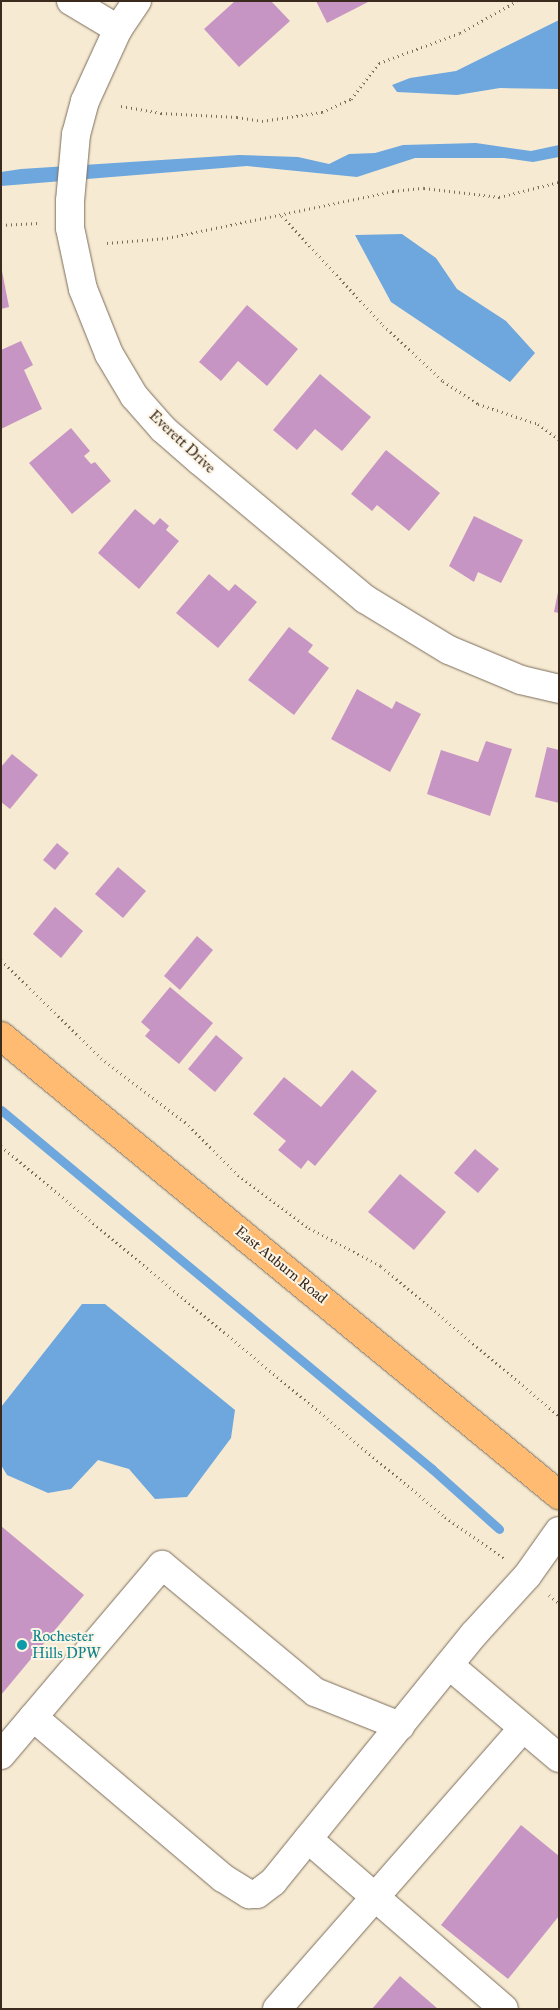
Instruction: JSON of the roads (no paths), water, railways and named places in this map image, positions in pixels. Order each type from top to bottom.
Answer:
[{"type":"main road","name":"East Auburn Road","points":[[1,1036],[559,1494]]},
{"type":"street","points":[[71,1],[118,29]]},
{"type":"street","name":"Everett Drive","points":[[137,1],[118,29],[97,71],[76,134],[70,228],[82,289],[94,322],[134,396],[163,428],[200,461],[365,599],[449,650],[521,680],[559,689]]},
{"type":"street","points":[[33,1717],[223,1878],[249,1894],[257,1894],[273,1882],[450,1665],[527,1576],[559,1531]]},
{"type":"street","points":[[1,1755],[162,1566],[315,1692],[400,1726]]},
{"type":"street","points":[[450,1665],[559,1758]]},
{"type":"street","points":[[277,2009],[524,1728]]},
{"type":"street","points":[[308,1839],[504,2009]]},
{"type":"water","points":[[559,20],[559,89],[500,88],[457,95],[397,92],[392,85],[410,78],[456,71]]},
{"type":"water","points":[[476,143],[531,151],[559,145],[559,157],[533,162],[504,158],[415,158],[357,177],[247,166],[1,186],[1,172],[21,169],[239,155],[298,157],[329,164],[349,154],[375,153],[403,145]]},
{"type":"water","points":[[402,234],[436,258],[457,289],[506,321],[535,353],[510,382],[391,302],[355,235]]},
{"type":"water","points":[[82,1304],[105,1304],[235,1410],[231,1438],[187,1497],[155,1499],[129,1469],[98,1460],[71,1489],[48,1493],[7,1475],[1,1465],[1,1407]]},
{"type":"waterway","points":[[1,1110],[432,1469],[499,1529]]},
{"type":"place","name":"Rochester Hills DPW","points":[[22,1645]]}]
